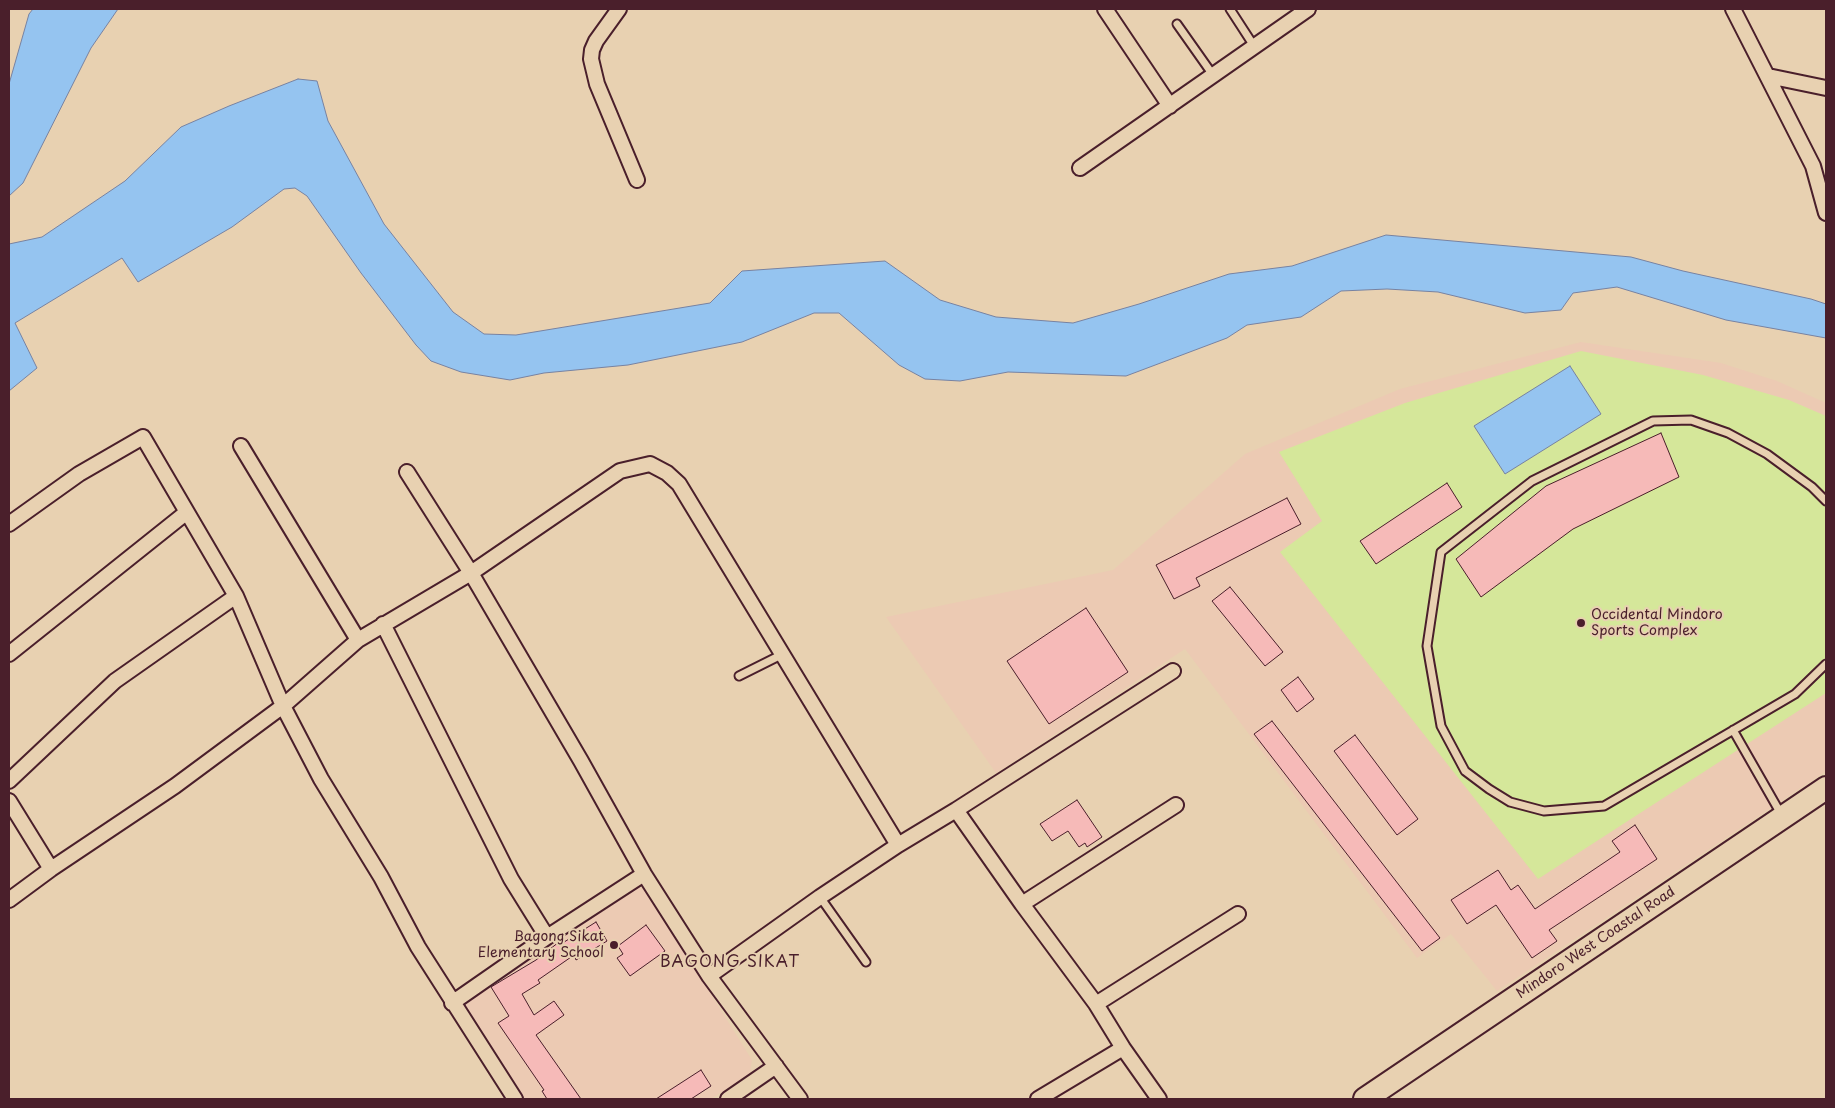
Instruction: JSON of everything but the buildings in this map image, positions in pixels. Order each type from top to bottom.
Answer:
[{"type":"main road","name":"Mindoro West Coastal Road","points":[[1366,1099],[1826,788]]},
{"type":"street","points":[[619,9],[596,41],[592,50],[591,60],[596,84],[637,180]]},
{"type":"street","points":[[1105,9],[1170,106]]},
{"type":"street","points":[[1080,168],[1308,9]]},
{"type":"street","points":[[1733,9],[1820,168],[1826,213]]},
{"type":"street","points":[[1768,76],[1826,88]]},
{"type":"street","points":[[9,524],[79,474],[143,437],[236,596],[283,706],[322,779],[381,876],[418,947],[514,1099]]},
{"type":"street","points":[[241,446],[358,640]]},
{"type":"street","points":[[9,900],[51,869],[175,786],[283,706],[358,640],[471,573],[620,471],[650,464],[667,473],[679,484],[898,845]]},
{"type":"street","points":[[407,472],[471,573],[581,761],[644,874],[709,976],[800,1099]]},
{"type":"street","points":[[9,654],[187,512]]},
{"type":"street","points":[[9,781],[115,681],[236,596]]},
{"type":"street","points":[[383,624],[511,879],[546,937]]},
{"type":"street","points":[[709,976],[820,897],[898,845],[1173,672]]},
{"type":"street","points":[[9,801],[51,869]]},
{"type":"street","points":[[1022,904],[1176,805]]},
{"type":"street","points":[[956,810],[1096,1004],[1123,1048],[1159,1099]]},
{"type":"street","points":[[452,1003],[546,937],[644,874]]},
{"type":"street","points":[[1096,1004],[1238,914]]},
{"type":"street","points":[[1038,1099],[1123,1048]]},
{"type":"street","points":[[728,1099],[776,1066]]},
{"type":"lane","points":[[1230,9],[1254,46]]},
{"type":"lane","points":[[1177,24],[1212,76]]},
{"type":"lane","points":[[1826,501],[1767,454],[1728,433],[1691,420],[1653,421],[1532,481],[1441,552],[1427,646],[1441,726],[1465,771],[1510,802],[1544,811],[1604,806],[1795,694],[1826,664]]},
{"type":"lane","points":[[739,676],[783,654]]},
{"type":"lane","points":[[1733,730],[1782,816]]},
{"type":"lane","points":[[820,897],[866,962]]},
{"type":"shaded area","points":[[1581,342],[1721,363],[1777,381],[1826,403],[1826,771],[1497,991],[1451,934],[1417,958],[1185,649],[996,773],[886,617],[1113,570],[1245,454],[1400,389]]},
{"type":"shaded area","name":"Bagong Sikat Elementary School","points":[[636,887],[645,889],[752,1060],[750,1073],[711,1099],[521,1099],[462,1007],[464,1000]]},
{"type":"green space","name":"Occidental Mindoro Sports Complex","points":[[1581,351],[1703,375],[1789,400],[1826,416],[1826,693],[1538,879],[1280,552],[1322,521],[1279,452],[1405,403]]},
{"type":"water","points":[[33,9],[118,9],[91,48],[23,183],[9,196],[9,84],[29,14]]},
{"type":"water","points":[[298,79],[317,81],[328,121],[384,224],[453,312],[484,334],[516,335],[710,303],[742,271],[885,261],[940,300],[996,317],[1073,323],[1139,304],[1229,274],[1292,266],[1386,235],[1631,257],[1683,271],[1811,299],[1826,304],[1826,338],[1726,320],[1617,287],[1573,293],[1561,310],[1525,313],[1438,292],[1387,289],[1341,291],[1301,317],[1247,325],[1227,338],[1126,376],[1008,372],[960,381],[925,379],[899,365],[839,313],[814,313],[742,342],[628,365],[544,373],[510,380],[461,372],[431,361],[416,345],[361,273],[307,196],[295,188],[284,189],[232,227],[138,282],[122,258],[15,323],[37,368],[9,391],[9,244],[42,237],[125,181],[181,127]]},
{"type":"water","points":[[1570,366],[1601,414],[1505,474],[1474,426]]},
{"type":"place","name":"Occidental Mindoro Sports Complex","points":[[1581,623]]},
{"type":"place","name":"Bagong Sikat Elementary School","points":[[614,945]]},
{"type":"district","name":"BAGONG SIKAT","points":[[730,963]]}]
